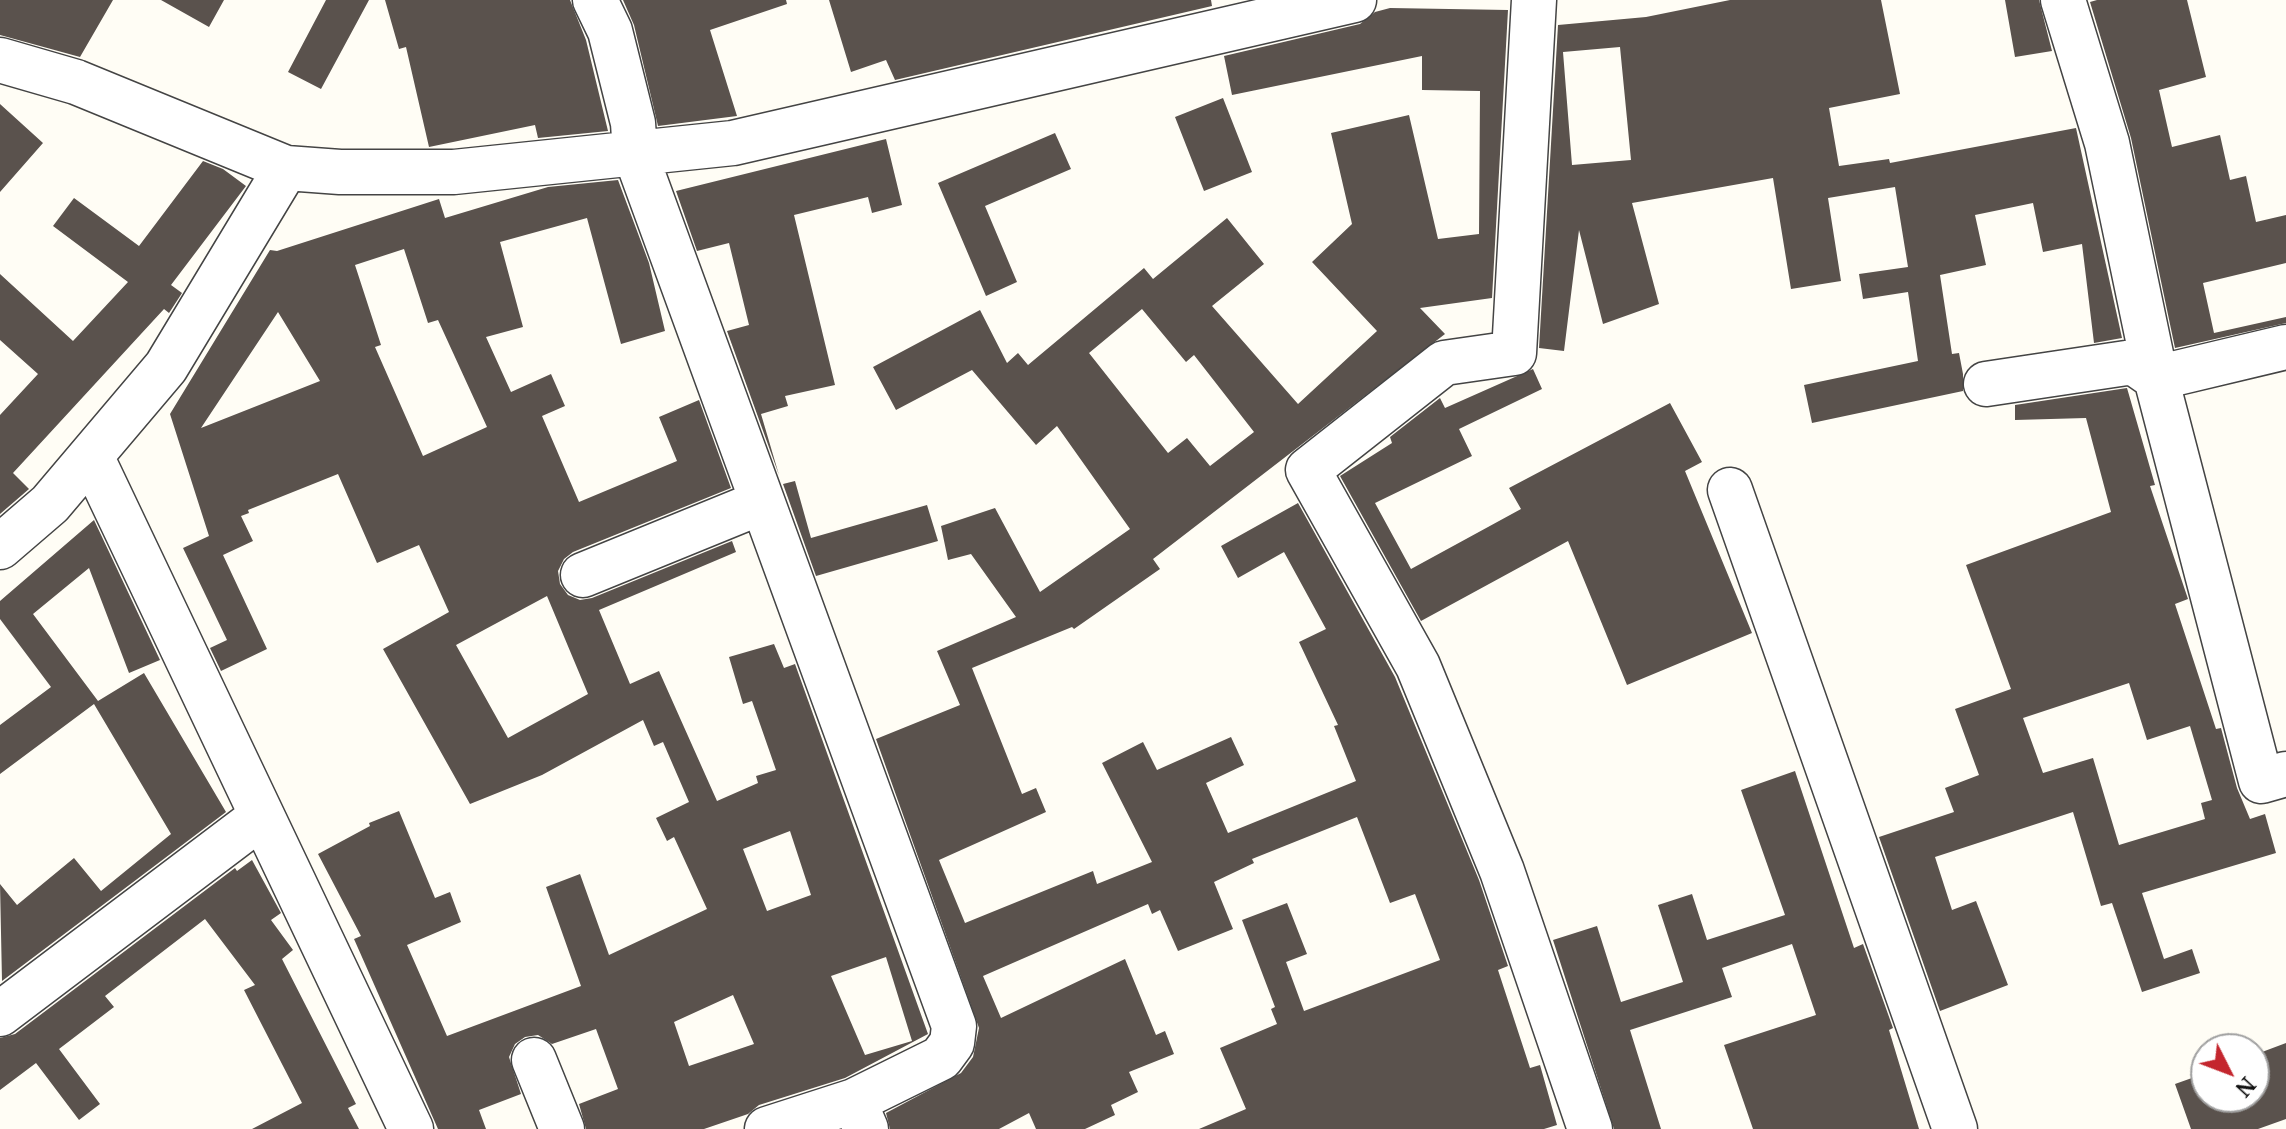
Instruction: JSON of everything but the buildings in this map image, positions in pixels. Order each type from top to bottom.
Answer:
[{"type":"street","points":[[595,0],[610,31],[633,123],[635,153],[954,1026],[952,1043],[941,1058],[860,1115],[767,1129]]},
{"type":"street","points":[[0,60],[76,82],[286,168],[340,172],[454,172],[733,143],[1354,0]]},
{"type":"street","points":[[1534,0],[1514,353],[1444,363],[1308,470],[1418,666],[1502,871],[1590,1129]]},
{"type":"street","points":[[2063,0],[2107,143],[2156,378],[2261,781],[2286,774]]},
{"type":"street","points":[[0,547],[50,504],[166,367],[286,168]]},
{"type":"street","points":[[1986,384],[2133,362],[2156,378],[2286,347]]},
{"type":"street","points":[[91,456],[411,1129]]},
{"type":"street","points":[[1730,490],[1955,1129]]},
{"type":"street","points":[[583,575],[762,502]]},
{"type":"street","points":[[0,1014],[262,816]]},
{"type":"street","points":[[534,1060],[562,1129]]}]
